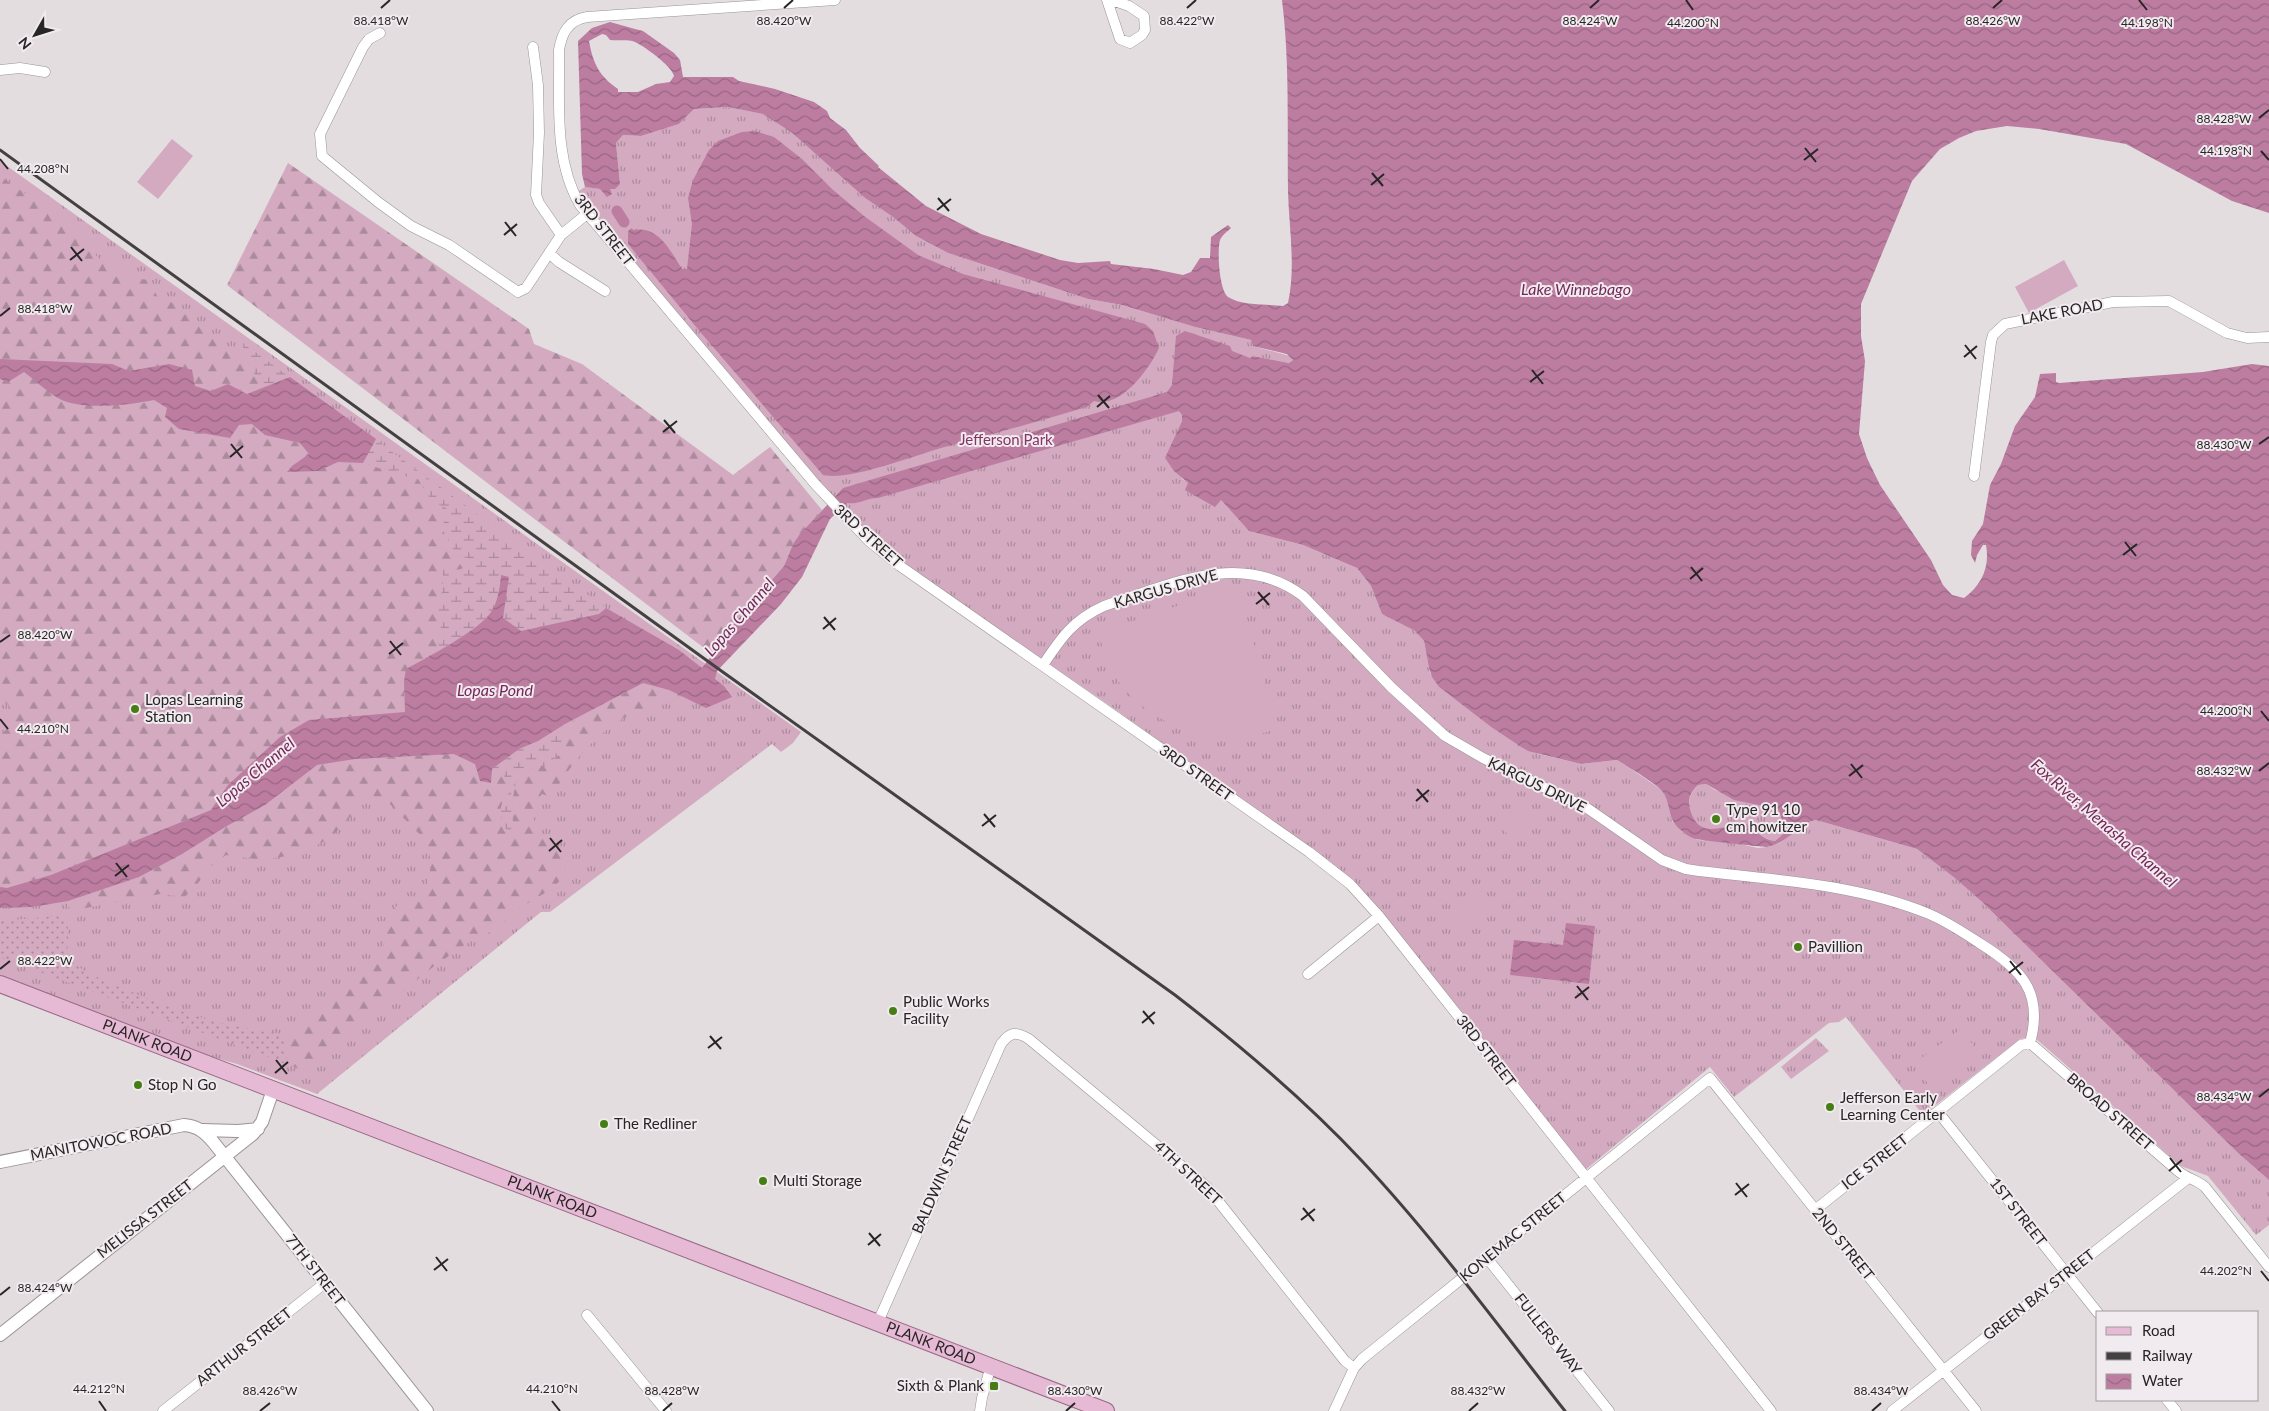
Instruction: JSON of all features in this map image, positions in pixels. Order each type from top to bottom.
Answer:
[{"type":"main road","name":"PLANK ROAD","points":[[0,984],[1106,1411]]},
{"type":"street","name":"3RD STREET","points":[[835,0],[587,17],[573,21],[567,26],[559,50],[562,148],[571,187],[587,214],[828,499],[869,541],[900,566],[1309,852],[1350,884],[1379,916],[1771,1411]]},
{"type":"street","points":[[1107,0],[1120,38],[1130,43],[1136,41],[1145,30],[1144,16],[1129,6],[1112,0]]},
{"type":"street","points":[[380,33],[369,40],[363,47],[320,134],[322,156],[378,202],[411,226],[449,245],[518,292],[526,288],[561,235],[587,214]]},
{"type":"street","points":[[533,47],[538,85],[539,133],[536,195],[539,203],[561,235]]},
{"type":"street","points":[[0,70],[20,68],[45,72]]},
{"type":"street","points":[[549,253],[559,262],[605,291]]},
{"type":"street","name":"LAKE ROAD","points":[[1974,476],[1990,342],[1999,329],[2006,324],[2113,302],[2157,300],[2169,301],[2237,336],[2269,337]]},
{"type":"street","name":"KARGUS DRIVE","points":[[1043,665],[1065,632],[1087,613],[1104,606],[1217,572],[1242,572],[1272,578],[1290,586],[1303,596],[1392,688],[1445,736],[1483,758],[1587,808],[1662,860],[1686,869],[1846,889],[1904,905],[1949,923],[1997,954],[2023,978],[2032,1000],[2033,1020],[2030,1043]]},
{"type":"street","points":[[1308,974],[1379,916]]},
{"type":"street","name":"BALDWIN STREET","points":[[878,1322],[1000,1044],[1012,1033]]},
{"type":"street","name":"4TH STREET","points":[[1012,1033],[1021,1034],[1029,1039],[1207,1187],[1345,1361],[1354,1368]]},
{"type":"street","name":"ICE STREET","points":[[1816,1210],[2021,1045],[2030,1043]]},
{"type":"street","name":"BROAD STREET","points":[[2030,1043],[2186,1178],[2196,1180],[2205,1187],[2269,1267]]},
{"type":"street","name":"KONEMAC STREET","points":[[1334,1411],[1354,1368],[1362,1359],[1710,1078]]},
{"type":"street","name":"2ND STREET","points":[[1710,1078],[1976,1411]]},
{"type":"street","points":[[258,1129],[273,1090]]},
{"type":"street","name":"1ST STREET","points":[[1938,1112],[2096,1311]]},
{"type":"street","name":"MANITOWOC ROAD","points":[[0,1162],[184,1125],[194,1126],[202,1130],[238,1131],[258,1129]]},
{"type":"street","name":"MELISSA STREET","points":[[0,1335],[258,1129]]},
{"type":"street","name":"7TH STREET","points":[[202,1130],[325,1283],[422,1409]]},
{"type":"street","name":"GREEN BAY STREET","points":[[1892,1411],[2186,1178]]},
{"type":"street","name":"FULLERS WAY","points":[[1488,1258],[1609,1411]]},
{"type":"street","name":"ARTHUR STREET","points":[[164,1411],[325,1283]]},
{"type":"street","points":[[587,1315],[663,1410]]},
{"type":"street","points":[[980,1411],[991,1365]]},
{"type":"street","points":[[2168,1401],[2176,1411]]},
{"type":"green space","name":"Jefferson Park","points":[[728,107],[764,114],[791,132],[865,198],[916,236],[948,253],[1088,299],[1122,305],[1195,327],[1251,340],[1253,346],[1290,356],[1293,360],[1289,363],[1253,356],[1182,415],[1182,421],[1174,439],[1182,479],[1221,500],[1249,531],[1303,545],[1357,568],[1371,586],[1382,614],[1415,631],[1424,641],[1430,673],[1439,687],[1491,727],[1518,745],[1539,754],[1581,764],[1617,760],[1662,790],[1668,801],[1672,821],[1682,832],[1697,840],[1731,842],[1758,848],[1767,847],[1780,843],[1806,823],[1816,820],[1917,849],[1981,901],[2239,1154],[2269,1180],[2269,1225],[2256,1235],[2208,1176],[2181,1166],[2034,1037],[2020,1039],[1923,1115],[1846,1017],[1839,1022],[1829,1023],[1734,1097],[1710,1067],[1584,1171],[1334,866],[1109,705],[905,565],[840,512],[589,210],[577,192],[585,187],[603,188],[620,184],[616,143],[623,135],[641,136],[679,124],[694,109]]},
{"type":"green space","points":[[172,139],[193,156],[158,199],[137,182]]},
{"type":"green space","points":[[0,161],[801,732],[793,743],[781,752],[772,744],[550,912],[541,912],[317,1094],[237,1064],[192,1051],[0,980]]},
{"type":"green space","points":[[288,163],[529,329],[534,344],[582,364],[733,475],[770,447],[822,510],[793,544],[784,566],[712,648],[712,654],[227,285]]},
{"type":"green space","points":[[0,176],[79,231],[98,258],[141,279],[150,280],[157,296],[173,303],[225,350],[244,355],[262,387],[247,395],[228,384],[211,391],[195,386],[169,364],[129,371],[104,386],[134,406],[154,400],[163,405],[202,418],[230,423],[252,424],[265,435],[300,443],[318,470],[334,463],[349,462],[369,465],[419,479],[425,491],[434,502],[451,510],[445,537],[454,548],[457,556],[473,559],[460,569],[444,569],[443,589],[435,614],[441,628],[437,651],[411,669],[405,681],[405,712],[309,720],[228,785],[211,810],[51,875],[7,888],[0,887],[0,735],[15,722],[7,703],[0,705]]},
{"type":"green space","points":[[2064,260],[2078,286],[2029,313],[2015,287]]},
{"type":"green space","points":[[243,343],[606,608],[599,614],[437,651],[441,628],[435,614],[443,589],[443,569],[460,570],[473,559],[457,556],[441,527],[451,510],[430,498],[418,479],[369,465],[349,462],[334,463],[318,471],[300,443],[265,435],[252,424],[243,425],[266,393],[244,357]]},
{"type":"green space","points":[[1238,585],[1277,729],[1236,738],[1201,734],[1167,722],[1137,702],[1115,676],[1107,660],[1098,633]]},
{"type":"green space","points":[[643,683],[669,690],[658,697],[656,705],[639,710],[608,728],[582,753],[551,797],[542,794],[534,807],[533,813],[538,830],[547,842],[555,844],[566,861],[565,875],[553,888],[520,908],[492,931],[466,944],[433,967],[339,1042],[319,1062],[304,1071],[289,1065],[284,1049],[286,1034],[308,1026],[332,994],[372,962],[383,947],[390,914],[398,905],[418,896],[423,891],[429,878],[430,855],[427,842],[389,803],[374,796],[363,799],[348,820],[329,839],[299,854],[262,860],[226,855],[211,866],[192,891],[184,897],[160,894],[70,911],[68,901],[139,877],[182,854],[225,826],[265,805],[317,765],[355,759],[454,754],[501,771],[507,778],[510,791],[501,808],[501,817],[510,834],[513,833],[512,801],[516,782],[566,739],[560,728]]},
{"type":"green space","points":[[560,728],[566,739],[559,755],[544,767],[538,763],[516,782],[512,801],[513,833],[509,835],[503,822],[501,808],[510,791],[509,786],[503,774],[492,769],[519,749]]},
{"type":"green space","points":[[1706,784],[1715,790],[1779,809],[1783,822],[1783,834],[1775,841],[1764,837],[1747,824],[1715,829],[1707,829],[1700,826],[1694,820],[1689,802],[1692,793],[1698,785]]},
{"type":"green space","points":[[1517,802],[1531,811],[1515,838],[1502,830]]},
{"type":"green space","points":[[1474,891],[1486,904],[1462,927],[1450,915]]},
{"type":"green space","points":[[66,917],[68,948],[72,960],[88,973],[136,994],[209,1020],[259,1031],[286,1034],[284,1049],[289,1065],[0,957],[0,921]]},
{"type":"green space","points":[[1961,1029],[1976,1049],[1929,1085],[1913,1064]]},
{"type":"green space","points":[[1816,1038],[1829,1051],[1791,1079],[1781,1067]]},
{"type":"water","name":"Lake Winnebago","points":[[1282,0],[2269,0],[2269,213],[2232,201],[2126,144],[2039,129],[2007,126],[1976,131],[1959,138],[1940,149],[1912,181],[1861,304],[1861,336],[1865,361],[1859,434],[1867,458],[1880,485],[1931,560],[1943,585],[1952,595],[1964,598],[1976,587],[1986,568],[1986,545],[1983,545],[1975,563],[1971,555],[1972,541],[1983,524],[1990,485],[2001,464],[2015,426],[2035,397],[2040,374],[2056,373],[2056,382],[2059,383],[2203,372],[2252,364],[2269,366],[2269,1180],[2239,1154],[1981,901],[1917,849],[1816,820],[1805,824],[1775,845],[1767,847],[1695,839],[1683,832],[1674,823],[1665,795],[1659,788],[1617,760],[1581,764],[1528,751],[1491,727],[1439,687],[1432,677],[1429,668],[1424,641],[1415,631],[1382,614],[1371,586],[1357,568],[1303,545],[1249,531],[1221,500],[1215,507],[1185,490],[1188,483],[1174,471],[1165,458],[1182,421],[1182,415],[1179,411],[878,498],[847,503],[830,519],[802,577],[781,604],[717,671],[715,679],[724,686],[732,697],[706,708],[669,690],[643,683],[565,724],[538,741],[519,749],[492,769],[491,783],[480,781],[475,764],[454,754],[355,759],[317,765],[265,805],[139,877],[68,901],[32,907],[0,908],[0,887],[7,888],[51,875],[211,810],[228,785],[280,737],[309,720],[405,712],[404,681],[406,669],[452,643],[485,619],[495,604],[501,575],[509,577],[503,618],[521,631],[599,614],[606,608],[679,650],[702,668],[712,655],[712,649],[784,566],[793,544],[800,534],[843,488],[1167,392],[1172,385],[1176,336],[1185,331],[1230,346],[1232,351],[1250,358],[1253,356],[1289,363],[1293,360],[1287,354],[1253,346],[1251,340],[1195,327],[1122,305],[1088,299],[948,253],[916,236],[865,198],[791,132],[763,114],[728,107],[694,109],[679,124],[641,136],[623,135],[616,143],[620,184],[615,189],[610,189],[612,194],[607,197],[600,189],[585,187],[582,174],[578,41],[592,28],[610,22],[643,31],[674,53],[680,60],[683,77],[733,77],[739,81],[775,89],[814,102],[827,111],[830,118],[846,130],[878,167],[926,206],[981,234],[1060,260],[1078,263],[1110,261],[1111,264],[1154,269],[1183,275],[1191,272],[1200,258],[1210,258],[1211,237],[1228,225],[1231,228],[1221,238],[1219,245],[1221,279],[1225,293],[1228,297],[1240,302],[1283,306],[1288,303],[1292,276],[1288,192],[1285,24]],"holes":[[[602,34],[606,35],[610,40],[629,41],[639,44],[663,62],[674,76],[670,82],[656,84],[638,92],[618,92],[618,89],[602,74],[593,56],[589,41]],[[1706,784],[1734,800],[1778,809],[1783,822],[1783,834],[1775,841],[1764,837],[1747,824],[1715,829],[1707,829],[1700,826],[1694,820],[1689,799],[1698,785]]]},
{"type":"water","points":[[755,131],[774,137],[802,159],[832,189],[864,216],[918,255],[963,274],[1145,324],[1153,331],[1159,348],[1155,356],[1142,376],[1124,393],[1114,399],[1104,402],[1094,401],[1087,407],[864,471],[834,476],[823,475],[702,334],[628,244],[628,231],[632,228],[633,230],[650,232],[663,241],[682,269],[687,269],[692,224],[688,198],[693,180],[709,150],[718,141],[742,132]]},
{"type":"water","points":[[0,359],[112,364],[129,371],[169,364],[192,370],[195,386],[211,391],[228,384],[247,394],[290,377],[376,439],[363,463],[338,462],[318,471],[287,472],[309,454],[300,443],[265,435],[252,424],[239,425],[230,438],[179,429],[165,417],[167,408],[154,400],[105,406],[67,402],[58,398],[24,372],[8,382],[0,379]]},
{"type":"water","points":[[1566,923],[1595,926],[1589,984],[1510,975],[1514,940],[1563,945]]},
{"type":"waterway","points":[[617,211],[624,222]]},
{"type":"railway","points":[[0,150],[720,670],[1175,995],[1224,1034],[1318,1116],[1362,1161],[1415,1221],[1565,1411]]},
{"type":"place","name":"Lopas Learning Station","points":[[135,709]]},
{"type":"place","name":"Type 91 10 cm howitzer","points":[[1716,819]]},
{"type":"place","name":"Pavillion","points":[[1798,947]]},
{"type":"place","name":"Public Works Facility","points":[[893,1011]]},
{"type":"place","name":"Stop N Go","points":[[138,1085]]},
{"type":"place","name":"Jefferson Early Learning Center","points":[[1830,1107]]},
{"type":"place","name":"The Redliner","points":[[604,1124]]},
{"type":"place","name":"Multi Storage","points":[[763,1181]]},
{"type":"place","name":"Sixth & Plank","points":[[994,1386]]},
{"type":"water label","name":"Lopas Channel","points":[[739,617]]},
{"type":"water label","name":"Lopas Pond","points":[[495,690]]},
{"type":"water label","name":"Lopas Channel","points":[[255,772]]},
{"type":"water label","name":"Fox River, Menasha Channel","points":[[2104,823]]}]
